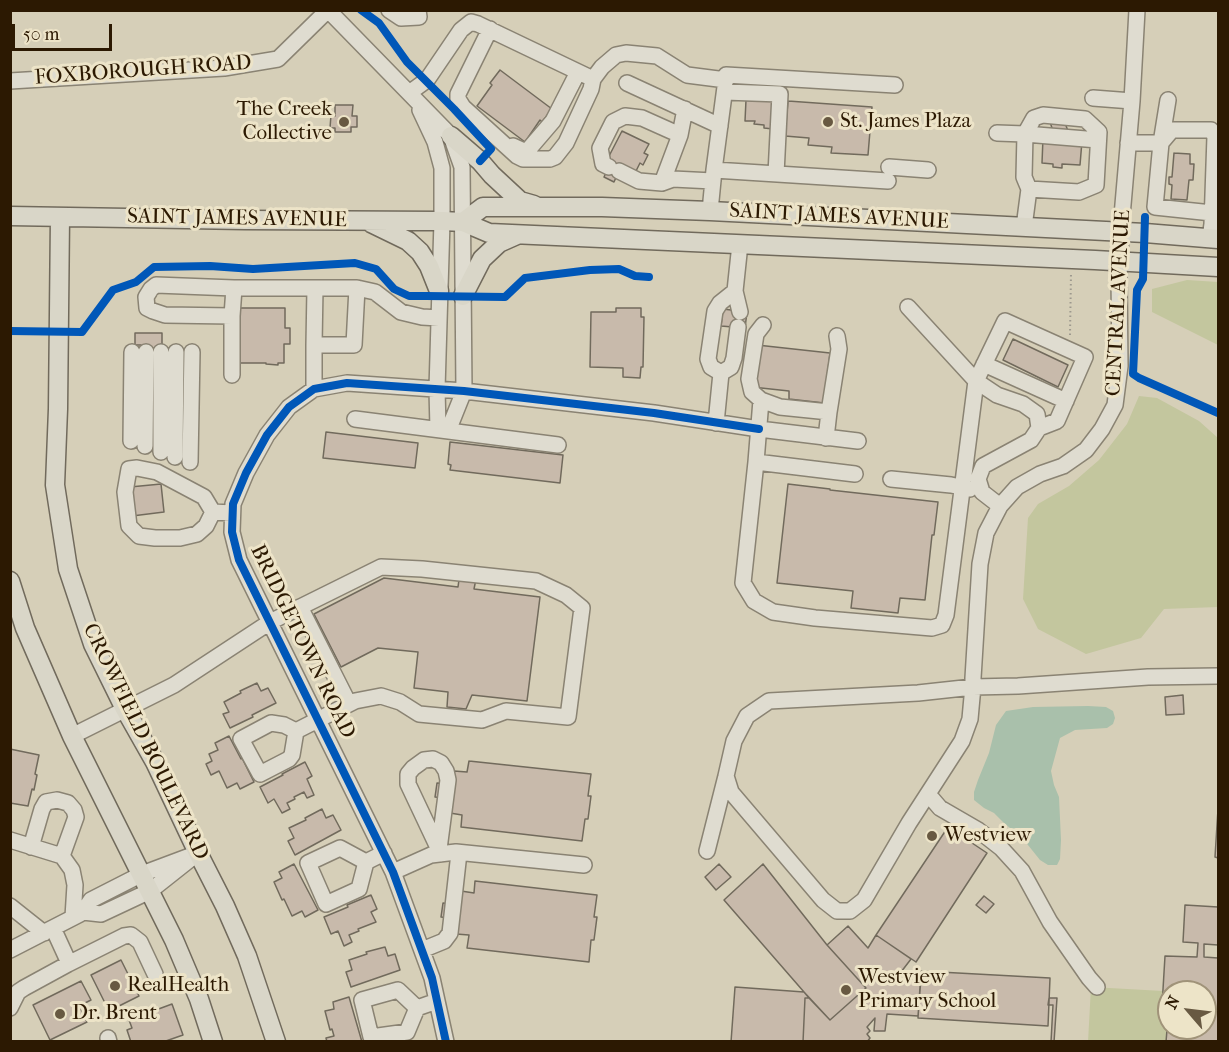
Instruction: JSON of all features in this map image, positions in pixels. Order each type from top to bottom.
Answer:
[{"type":"main road","points":[[451,136],[520,201],[539,207]]},
{"type":"main road","name":"SAINT JAMES AVENUE","points":[[463,222],[483,207],[539,207],[711,211],[1122,232],[1214,239]]},
{"type":"main road","name":"SAINT JAMES AVENUE","points":[[10,216],[442,221],[463,222],[489,234],[1218,267]]},
{"type":"main road","name":"CROWFIELD BOULEVARD","points":[[60,217],[55,485],[68,569],[93,644],[125,710],[155,762],[225,906],[247,956],[276,1041]]},
{"type":"main road","points":[[367,221],[408,241],[420,252],[440,291]]},
{"type":"main road","points":[[463,296],[482,259],[499,243],[518,235]]},
{"type":"main road","points":[[10,581],[25,628],[72,736],[174,940],[199,999],[213,1041]]},
{"type":"street","points":[[389,10],[401,18],[419,17],[418,10]]},
{"type":"street","name":"CENTRAL AVENUE","points":[[726,776],[731,792],[823,900],[837,911],[850,911],[864,900],[962,741],[970,720],[980,564],[986,533],[1000,506],[1017,488],[1040,474],[1063,466],[1086,450],[1102,429],[1115,405],[1120,366],[1120,262],[1137,10]]},
{"type":"street","points":[[331,12],[451,136],[462,167],[464,391],[443,430]]},
{"type":"street","name":"FOXBOROUGH ROAD","points":[[10,81],[224,68],[278,58],[331,12]]},
{"type":"street","points":[[412,96],[427,81],[462,30],[471,22],[593,79]]},
{"type":"street","points":[[458,97],[490,29]]},
{"type":"street","points":[[458,97],[463,107],[517,156],[523,159],[549,159],[555,157],[566,143],[591,89],[593,79],[602,67],[616,55],[626,53],[657,56],[687,75],[780,94],[776,174]]},
{"type":"street","points":[[458,97],[505,140],[524,151],[530,149],[553,121],[578,72]]},
{"type":"street","points":[[627,83],[720,126]]},
{"type":"street","points":[[726,84],[895,85]]},
{"type":"street","points":[[711,211],[726,84]]},
{"type":"street","points":[[412,96],[435,142],[442,168],[437,389],[443,430]]},
{"type":"street","points":[[1093,98],[1132,101]]},
{"type":"street","points":[[1168,100],[1155,207],[1215,205]]},
{"type":"street","points":[[662,183],[680,135],[685,109]]},
{"type":"street","points":[[1024,227],[1029,189],[1024,177],[1029,128],[1034,117],[1043,115],[1086,119],[1096,134],[1096,185],[1079,192],[1029,189]]},
{"type":"street","points":[[680,135],[642,118],[625,116],[613,122],[600,147],[603,164],[639,181],[662,183],[673,179],[714,175],[888,174],[928,170]]},
{"type":"street","points":[[997,133],[1029,128],[1096,134]]},
{"type":"street","points":[[1128,143],[1161,143],[1172,130],[1211,130],[1215,136],[1214,239]]},
{"type":"street","points":[[740,244],[735,291],[740,312]]},
{"type":"street","points":[[232,316],[165,315],[147,308],[146,297],[156,285],[234,288],[357,288],[375,292],[401,312],[439,318]]},
{"type":"street","points":[[232,375],[234,288]]},
{"type":"street","points":[[314,389],[315,288]]},
{"type":"street","points":[[314,345],[354,345],[357,288]]},
{"type":"street","points":[[722,373],[711,367],[708,359],[715,311],[720,303],[735,291]]},
{"type":"street","points":[[908,307],[976,381],[997,395],[1023,404],[1037,414],[1039,428]]},
{"type":"street","points":[[761,400],[743,583],[754,601],[773,612],[932,628],[942,625],[946,615],[976,381],[1005,321],[1085,357],[1057,421],[1039,428],[1031,440],[983,466],[978,479],[981,492]]},
{"type":"street","points":[[763,325],[756,334],[749,379],[752,392],[761,400],[780,407],[829,412]]},
{"type":"street","points":[[716,423],[722,373],[731,367],[738,327]]},
{"type":"street","points":[[826,438],[839,349],[837,336]]},
{"type":"street","points":[[161,352],[161,452]]},
{"type":"street","points":[[161,352],[161,452]]},
{"type":"street","points":[[161,352],[161,452]]},
{"type":"street","points":[[984,364],[1066,401]]},
{"type":"street","name":"BRIDGETOWN ROAD","points":[[446,1041],[432,978],[393,872],[239,560],[232,532],[233,504],[246,473],[267,435],[290,407],[314,389],[347,383],[464,391],[644,412],[858,441]]},
{"type":"street","points":[[355,418],[558,444]]},
{"type":"street","points":[[756,462],[855,474]]},
{"type":"street","points":[[137,468],[157,472],[204,497],[213,512],[206,526],[196,534],[180,538],[139,536],[129,526],[125,492],[129,470],[137,468]]},
{"type":"street","points":[[891,478],[962,487],[981,492],[1000,506]]},
{"type":"street","points":[[213,512],[232,513]]},
{"type":"street","points":[[72,736],[174,685],[270,622],[381,567],[536,581],[566,595],[582,608],[568,717],[506,711],[482,720],[419,714],[400,702],[381,696],[355,701],[296,731]]},
{"type":"street","points":[[300,606],[350,704]]},
{"type":"street","points":[[707,851],[734,741],[747,716],[769,701],[918,693],[973,683],[1018,686],[1148,677],[1218,676]]},
{"type":"street","points":[[433,759],[441,763],[448,780],[440,852],[408,784],[408,774],[412,768],[424,760],[433,759]]},
{"type":"street","points":[[928,794],[940,808],[978,830],[1001,848],[1022,871],[1050,922],[1097,987]]},
{"type":"street","points":[[31,847],[42,808],[46,802],[57,800],[68,803],[76,817],[62,856]]},
{"type":"street","points":[[10,840],[62,856],[72,870],[78,915]]},
{"type":"street","points":[[393,872],[440,852],[584,865]]},
{"type":"street","points":[[10,950],[78,915],[91,900],[142,874],[198,853]]},
{"type":"street","points":[[78,915],[101,914],[150,891],[198,853]]},
{"type":"street","points":[[366,862],[384,853]]},
{"type":"street","points":[[422,950],[444,941],[450,933],[459,853]]},
{"type":"street","points":[[10,906],[49,930],[69,963]]},
{"type":"street","points":[[10,1008],[18,993],[24,988],[124,936],[131,935],[140,942],[155,974]]},
{"type":"street","points":[[417,1008],[437,1001]]},
{"type":"path","points":[[1069,350],[1071,272]]},
{"type":"shaded area","points":[[1187,280],[1218,282],[1218,345],[1152,312],[1152,289]]},
{"type":"shaded area","points":[[1139,396],[1157,398],[1199,421],[1218,438],[1218,607],[1164,609],[1141,638],[1086,654],[1038,629],[1023,599],[1028,518],[1038,504],[1069,486],[1099,460],[1127,424]]},
{"type":"shaded area","points":[[1033,707],[1106,707],[1113,711],[1115,718],[1113,724],[1107,728],[1075,730],[1060,738],[1051,771],[1059,797],[1060,859],[1057,865],[1048,865],[1040,860],[1024,840],[994,813],[974,800],[974,792],[989,753],[996,725],[1006,711]]},
{"type":"shaded area","points":[[1091,987],[1157,991],[1157,1040],[1166,1041],[1088,1042]]},
{"type":"building","points":[[500,70],[552,109],[542,122],[540,120],[525,142],[477,106]]},
{"type":"building","points":[[746,100],[774,101],[773,129],[754,124],[755,121],[745,121]]},
{"type":"building","name":"St. James Plaza","points":[[788,101],[872,107],[868,155],[831,153],[832,147],[808,145],[809,138],[785,136]]},
{"type":"building","name":"The Creek Collective","points":[[335,105],[353,105],[352,116],[357,116],[357,127],[351,127],[351,132],[335,132],[335,128],[330,128],[331,115],[335,116]]},
{"type":"building","points":[[1049,119],[1064,120],[1069,134],[1082,141],[1080,165],[1062,164],[1062,168],[1042,163],[1043,138],[1054,134]]},
{"type":"building","points":[[622,131],[649,144],[644,153],[648,155],[643,165],[640,163],[635,173],[621,166],[614,182],[604,177],[611,162],[607,160]]},
{"type":"building","points":[[1174,153],[1190,154],[1190,164],[1194,164],[1193,180],[1189,180],[1187,200],[1171,199],[1172,185],[1169,184],[1169,177],[1172,177]]},
{"type":"building","points":[[239,308],[285,308],[285,328],[290,328],[290,344],[284,344],[284,363],[278,363],[278,365],[238,363]]},
{"type":"building","points":[[616,308],[641,308],[641,317],[644,317],[643,367],[641,367],[640,378],[623,377],[623,368],[590,367],[591,312],[616,312]]},
{"type":"building","points":[[723,309],[747,312],[745,328],[721,326]]},
{"type":"building","points":[[135,333],[162,333],[158,366],[198,367],[197,384],[131,383],[141,367],[141,345],[135,345]]},
{"type":"building","points":[[1013,339],[1068,365],[1058,387],[1003,360]]},
{"type":"building","points":[[757,345],[830,353],[824,403],[789,399],[789,391],[752,387]]},
{"type":"building","points":[[326,432],[418,443],[415,468],[323,458]]},
{"type":"building","points":[[450,442],[563,455],[560,483],[450,470],[451,465],[448,464]]},
{"type":"building","points":[[161,484],[164,512],[132,516],[130,487]]},
{"type":"building","points":[[788,484],[938,502],[925,600],[900,598],[898,613],[851,608],[853,591],[777,583]]},
{"type":"building","points":[[460,572],[477,574],[474,589],[540,597],[527,701],[472,695],[466,709],[447,707],[448,692],[414,688],[418,652],[378,648],[341,667],[314,614],[384,578],[458,587]]},
{"type":"building","points":[[257,683],[261,691],[268,688],[276,703],[230,728],[223,714],[229,712],[224,702]]},
{"type":"building","points":[[1183,695],[1184,714],[1166,715],[1165,697]]},
{"type":"building","points":[[229,736],[254,782],[240,789],[237,783],[227,788],[219,771],[211,775],[206,764],[212,761],[209,754],[218,750],[215,743]]},
{"type":"building","points":[[10,749],[39,755],[34,790],[32,789],[28,806],[10,803]]},
{"type":"building","points":[[469,761],[591,774],[588,819],[585,819],[582,841],[461,827],[462,815],[450,813],[451,799],[435,797],[437,783],[453,784],[454,771],[467,772]]},
{"type":"building","points":[[305,762],[312,776],[307,779],[314,795],[307,798],[304,792],[294,797],[295,799],[287,803],[290,809],[282,813],[274,799],[268,803],[260,787]]},
{"type":"building","points":[[322,809],[326,818],[333,815],[341,830],[295,855],[288,841],[294,838],[289,828]]},
{"type":"building","points":[[1218,809],[1218,858],[1215,857]]},
{"type":"building","points":[[948,827],[987,853],[916,962],[876,935]]},
{"type":"building","points":[[294,864],[318,910],[305,917],[302,911],[292,916],[274,882],[282,878],[279,872]]},
{"type":"building","points":[[719,864],[731,877],[716,890],[705,877]]},
{"type":"building","points":[[763,864],[827,945],[866,988],[830,1020],[724,900]]},
{"type":"building","points":[[475,881],[597,895],[594,917],[597,917],[594,940],[591,940],[589,962],[467,948],[469,935],[456,934],[458,919],[441,917],[443,903],[459,905],[461,891],[474,893]]},
{"type":"building","points":[[371,895],[377,909],[371,912],[376,922],[349,935],[352,942],[344,946],[338,931],[331,934],[324,917]]},
{"type":"building","points":[[984,896],[994,904],[986,913],[976,905]]},
{"type":"building","points":[[1185,905],[1218,907],[1218,945],[1204,944],[1204,957],[1218,958],[1218,1042],[1166,1042],[1166,1040],[1217,1040],[1217,980],[1164,980],[1165,956],[1197,957],[1198,943],[1183,942]]},
{"type":"building","points":[[848,926],[868,948],[876,935],[911,959],[898,976],[921,978],[918,1016],[887,1014],[885,1031],[874,1031],[875,1018],[867,1027],[870,1031],[867,1034],[870,1038],[867,1042],[803,1042],[805,998],[809,998],[830,1020],[866,988],[827,945]]},
{"type":"building","points":[[385,947],[388,956],[395,954],[400,970],[351,987],[346,972],[352,970],[349,960]]},
{"type":"building","name":"RealHealth","points":[[121,960],[139,996],[109,1011],[91,975]]},
{"type":"building","points":[[921,971],[1050,978],[1048,1026],[918,1018]]},
{"type":"building","name":"Dr. Brent","points":[[81,981],[91,1000],[79,1006],[87,1022],[50,1040],[33,1005]]},
{"type":"building","points":[[735,987],[804,992],[809,998],[805,998],[803,1042],[731,1042]]},
{"type":"building","points":[[349,997],[362,1042],[327,1042],[326,1038],[334,1036],[325,1011],[334,1009],[333,1002]]},
{"type":"building","points":[[1049,998],[1057,998],[1054,1042],[1051,1042],[1053,1005],[1048,1005]]},
{"type":"building","points":[[172,1004],[183,1035],[163,1042],[131,1042],[127,1030],[132,1028],[129,1020]]},
{"type":"cycle path","points":[[361,10],[379,23],[407,62],[491,149],[480,161]]},
{"type":"cycle path","points":[[1145,217],[1143,279],[1137,290],[1133,374],[1218,413]]},
{"type":"cycle path","points":[[10,331],[82,332],[113,290],[136,282],[154,267],[210,266],[253,269],[355,263],[376,269],[394,289],[409,296],[505,297],[525,278],[590,270],[619,269],[635,276],[649,277]]},
{"type":"cycle path","points":[[446,1042],[432,978],[393,872],[239,560],[232,532],[233,504],[246,473],[267,435],[289,407],[314,389],[347,383],[464,391],[654,413],[759,429]]},
{"type":"place","name":"The Creek Collective","points":[[344,122]]},
{"type":"place","name":"St. James Plaza","points":[[828,122]]},
{"type":"place","name":"Westview","points":[[932,836]]},
{"type":"place","name":"RealHealth","points":[[115,986]]},
{"type":"place","name":"Westview Primary School","points":[[846,990]]},
{"type":"place","name":"Dr. Brent","points":[[60,1014]]}]
